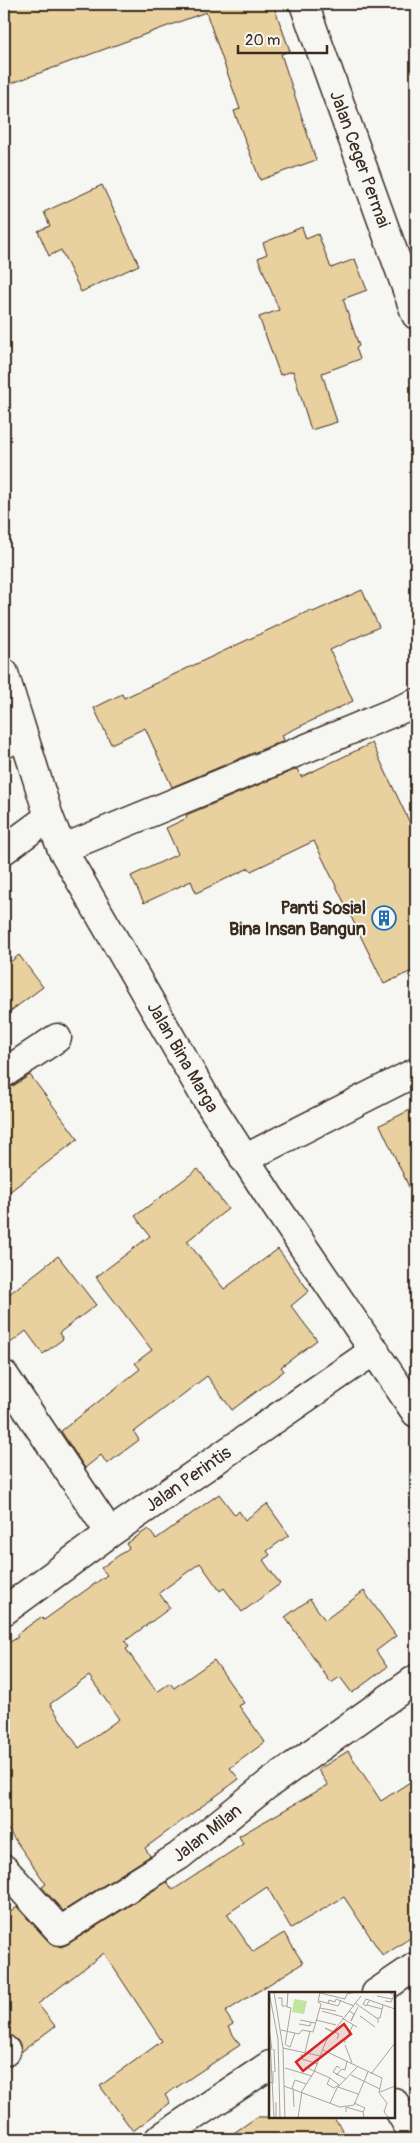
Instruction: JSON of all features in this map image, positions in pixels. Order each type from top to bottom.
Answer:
[{"type":"street","name":"Jalan Ceger Permai","points":[[304,4],[416,315]]},
{"type":"street","name":"Jalan Bina Marga","points":[[4,673],[13,740],[62,849],[204,1095],[244,1159],[416,1413]]},
{"type":"street","points":[[62,849],[416,703]]},
{"type":"street","points":[[4,850],[49,817]]},
{"type":"street","points":[[6,1066],[57,1038]]},
{"type":"street","points":[[244,1159],[416,1072]]},
{"type":"street","name":"Jalan Perintis","points":[[4,1611],[110,1533],[375,1350]]},
{"type":"street","points":[[4,1375],[110,1533]]},
{"type":"street","name":"Jalan Milan","points":[[4,1869],[60,1931],[179,1856],[267,1785],[416,1679]]},
{"type":"street","points":[[377,1992],[416,1966]]},
{"type":"street","points":[[159,2139],[269,2066]]},
{"type":"street","points":[[395,2104],[410,2131],[416,2136]]},
{"type":"building","points":[[4,4],[273,4],[290,51],[281,54],[316,160],[260,180],[234,111],[240,109],[206,12],[4,86]]},
{"type":"building","points":[[102,185],[139,265],[81,292],[61,250],[49,256],[38,231],[50,226],[44,212]]},
{"type":"building","points":[[302,227],[306,239],[318,234],[331,268],[355,259],[367,290],[343,299],[359,346],[356,348],[360,359],[322,373],[337,422],[311,430],[293,371],[280,375],[259,317],[279,310],[258,258],[267,254],[263,243]]},
{"type":"building","points":[[362,590],[379,627],[330,650],[353,701],[282,735],[284,740],[172,787],[145,728],[111,744],[94,708],[122,694],[124,698],[311,610],[313,612]]},
{"type":"building","points":[[372,743],[416,836],[416,969],[384,984],[314,841],[251,871],[249,868],[196,893],[191,881],[144,903],[131,876],[178,854],[166,828],[187,818],[186,815],[297,769],[301,777]]},
{"type":"building","points":[[19,955],[43,987],[4,1016],[4,967]]},
{"type":"building","points":[[30,1075],[78,1139],[4,1196],[4,1088],[13,1086]]},
{"type":"building","points":[[416,1107],[416,1202],[380,1125]]},
{"type":"building","points":[[198,1169],[228,1209],[187,1241],[224,1289],[278,1249],[309,1291],[291,1306],[317,1340],[281,1367],[284,1371],[232,1410],[207,1376],[134,1432],[139,1440],[107,1464],[101,1455],[85,1468],[61,1431],[140,1369],[135,1363],[152,1350],[96,1277],[150,1236],[135,1216]]},
{"type":"building","points":[[58,1256],[96,1305],[59,1333],[63,1339],[43,1354],[26,1331],[4,1348],[4,1298]]},
{"type":"building","points":[[219,1494],[235,1515],[239,1511],[245,1520],[267,1504],[289,1535],[267,1551],[270,1555],[263,1560],[280,1584],[242,1612],[224,1588],[220,1591],[200,1563],[159,1593],[170,1608],[125,1641],[129,1647],[126,1649],[157,1692],[170,1683],[174,1688],[214,1660],[244,1703],[239,1706],[265,1742],[230,1768],[239,1779],[145,1848],[150,1856],[63,1911],[42,1887],[46,1884],[4,1824],[4,1646],[18,1637],[16,1635],[41,1617],[44,1620],[107,1575],[101,1568],[129,1548],[126,1544],[148,1529],[156,1539]],"holes":[[[89,1676],[119,1719],[79,1748],[50,1704]]]},
{"type":"building","points":[[364,1591],[396,1636],[376,1651],[387,1667],[352,1693],[340,1677],[331,1683],[285,1617],[310,1599],[325,1620]]},
{"type":"building","points":[[348,1751],[381,1801],[416,1778],[416,1934],[383,1956],[344,1897],[291,1928],[267,1887],[227,1914],[253,1952],[284,1933],[303,1963],[225,2012],[233,2024],[228,2027],[240,2045],[165,2095],[170,2103],[133,2131],[100,2086],[162,2041],[104,1953],[38,2004],[55,2026],[21,2052],[21,2046],[17,2040],[8,2034],[4,2034],[4,1917],[17,1907],[49,1942],[61,1947],[68,1944],[167,1882],[173,1890],[243,1844],[239,1836],[328,1785],[318,1770]]},
{"type":"building","points":[[257,2117],[269,2117],[334,2118],[349,2139],[225,2139]]},
{"type":"place","name":"Panti Sosial Bina Insan Bangun","points":[[384,918]]}]
